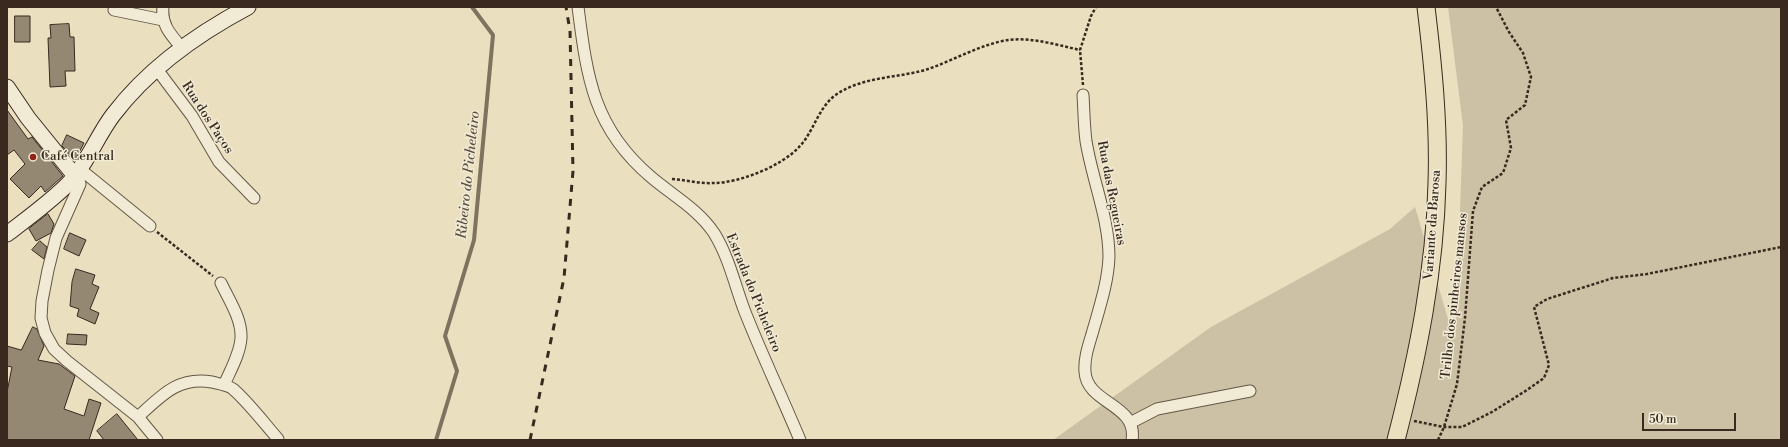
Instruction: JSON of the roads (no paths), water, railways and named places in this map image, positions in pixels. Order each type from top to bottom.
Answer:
[{"type":"main road","points":[[7,234],[51,199],[77,172],[103,129],[114,114],[156,68],[182,48],[248,7]]},
{"type":"main road","name":"Variante da Barosa","points":[[1396,440],[1416,356],[1426,304],[1435,216],[1437,182],[1436,121],[1426,7]]},
{"type":"main road","points":[[7,87],[28,118],[77,172]]},
{"type":"street","points":[[163,7],[162,20],[168,31],[182,48]]},
{"type":"street","name":"Estrada do Picheleiro","points":[[578,7],[592,91],[603,118],[614,138],[650,176],[699,215],[714,233],[726,256],[745,312],[798,439]]},
{"type":"street","points":[[114,10],[162,20]]},
{"type":"street","name":"Rua dos Paços","points":[[156,68],[192,116],[219,162],[254,198]]},
{"type":"street","name":"Rua das Regueiras","points":[[1083,95],[1086,141],[1106,229],[1109,257],[1105,286],[1084,360],[1085,375],[1090,386],[1101,398],[1123,412],[1130,423]]},
{"type":"street","points":[[77,172],[150,226]]},
{"type":"street","points":[[77,172],[80,184],[56,238],[42,301],[41,318],[45,333],[54,349],[138,417],[157,440]]},
{"type":"street","points":[[221,283],[233,307],[240,326],[241,339],[224,385]]},
{"type":"street","points":[[138,417],[164,393],[172,388],[198,381],[224,385],[232,388],[278,439]]},
{"type":"street","points":[[1132,440],[1134,430],[1130,423],[1157,409],[1250,391]]},
{"type":"waterway","name":"Ribeiro do Picheleiro","points":[[436,440],[457,371],[445,336],[474,240],[493,35],[472,7]]},
{"type":"railway","points":[[530,440],[564,278],[573,171],[570,31],[566,7]]},
{"type":"place","name":"Café Central","points":[[33,157]]}]
